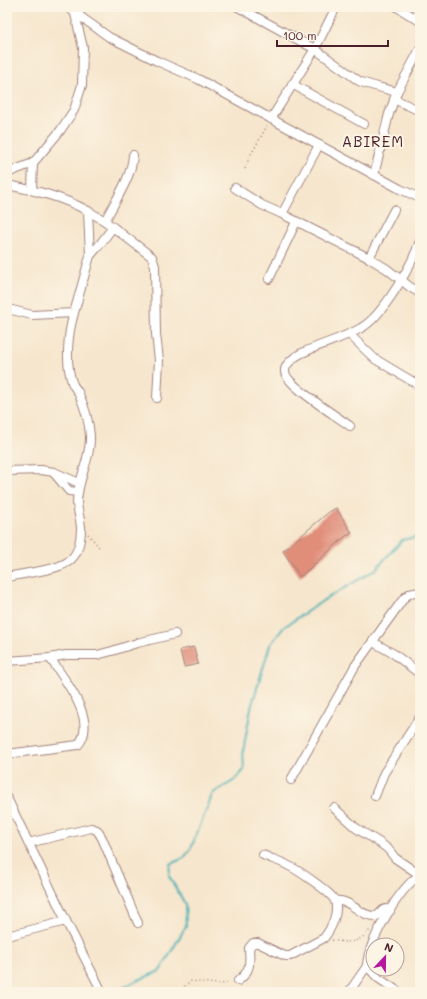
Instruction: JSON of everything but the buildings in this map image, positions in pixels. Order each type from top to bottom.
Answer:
[{"type":"street","points":[[67,7],[114,40],[198,79],[374,175],[420,198]]},
{"type":"street","points":[[76,14],[84,7]]},
{"type":"street","points":[[238,7],[315,49],[359,81],[380,87],[420,111]]},
{"type":"street","points":[[271,119],[315,49],[336,7]]},
{"type":"street","points":[[397,7],[420,21]]},
{"type":"street","points":[[7,173],[33,163],[60,131],[74,110],[82,85],[83,48],[76,14]]},
{"type":"street","points":[[374,175],[388,114],[395,96],[420,50]]},
{"type":"street","points":[[292,84],[364,124]]},
{"type":"street","points":[[282,214],[319,145]]},
{"type":"street","points":[[105,221],[133,164],[133,155]]},
{"type":"street","points":[[32,190],[33,163]]},
{"type":"street","points":[[7,185],[32,190],[69,201],[105,221],[152,258],[155,266],[156,334],[159,360],[156,398]]},
{"type":"street","points":[[236,188],[262,205],[369,258],[420,293]]},
{"type":"street","points":[[369,258],[394,210]]},
{"type":"street","points":[[7,576],[58,567],[66,564],[77,550],[80,541],[81,527],[77,502],[79,483],[85,464],[90,438],[86,411],[72,382],[70,374],[67,345],[69,331],[90,256],[88,211]]},
{"type":"street","points":[[269,279],[296,222]]},
{"type":"street","points":[[90,256],[112,227]]},
{"type":"street","points":[[350,426],[295,387],[287,378],[285,372],[286,366],[298,355],[363,327],[376,314],[401,280],[420,243]]},
{"type":"street","points":[[8,309],[32,315],[58,315],[74,313]]},
{"type":"street","points":[[349,334],[375,359],[420,386]]},
{"type":"street","points":[[7,471],[41,470],[54,472],[79,483]]},
{"type":"street","points":[[54,472],[69,491],[78,492]]},
{"type":"street","points":[[291,780],[355,666],[404,598],[409,594],[420,592]]},
{"type":"street","points":[[7,661],[50,658],[66,655],[97,655],[175,634]]},
{"type":"street","points":[[373,642],[394,654],[420,674]]},
{"type":"street","points":[[7,754],[78,745],[82,740],[86,720],[73,692],[50,658]]},
{"type":"street","points":[[375,796],[384,773],[420,717]]},
{"type":"street","points":[[7,798],[102,992]]},
{"type":"street","points":[[334,808],[356,828],[380,842],[395,858],[420,875],[407,886],[390,911],[375,937]]},
{"type":"street","points":[[28,843],[91,828],[97,830],[102,838],[138,923]]},
{"type":"street","points":[[238,981],[248,972],[250,958],[249,948],[253,943],[258,943],[285,956],[290,956],[324,938],[328,934],[334,920],[335,900],[328,892],[289,866],[263,856]]},
{"type":"street","points":[[335,900],[342,900],[371,917],[377,916],[386,909],[390,911]]},
{"type":"street","points":[[7,936],[66,921]]},
{"type":"street","points":[[348,992],[365,969]]},
{"type":"street","points":[[377,977],[399,992]]},
{"type":"path","points":[[245,169],[249,158],[271,119]]},
{"type":"path","points":[[81,527],[99,547]]},
{"type":"path","points":[[324,938],[348,942],[357,941],[364,937],[370,929]]},
{"type":"path","points":[[179,992],[190,982],[218,984],[238,981]]},
{"type":"waterway","points":[[116,992],[136,981],[160,971],[186,926],[185,904],[169,876],[170,864],[184,858],[191,848],[213,793],[235,780],[244,770],[243,752],[251,708],[270,645],[284,627],[324,600],[375,570],[402,540],[420,536]]},
{"type":"district","name":"ABIREM","points":[[373,141]]}]
